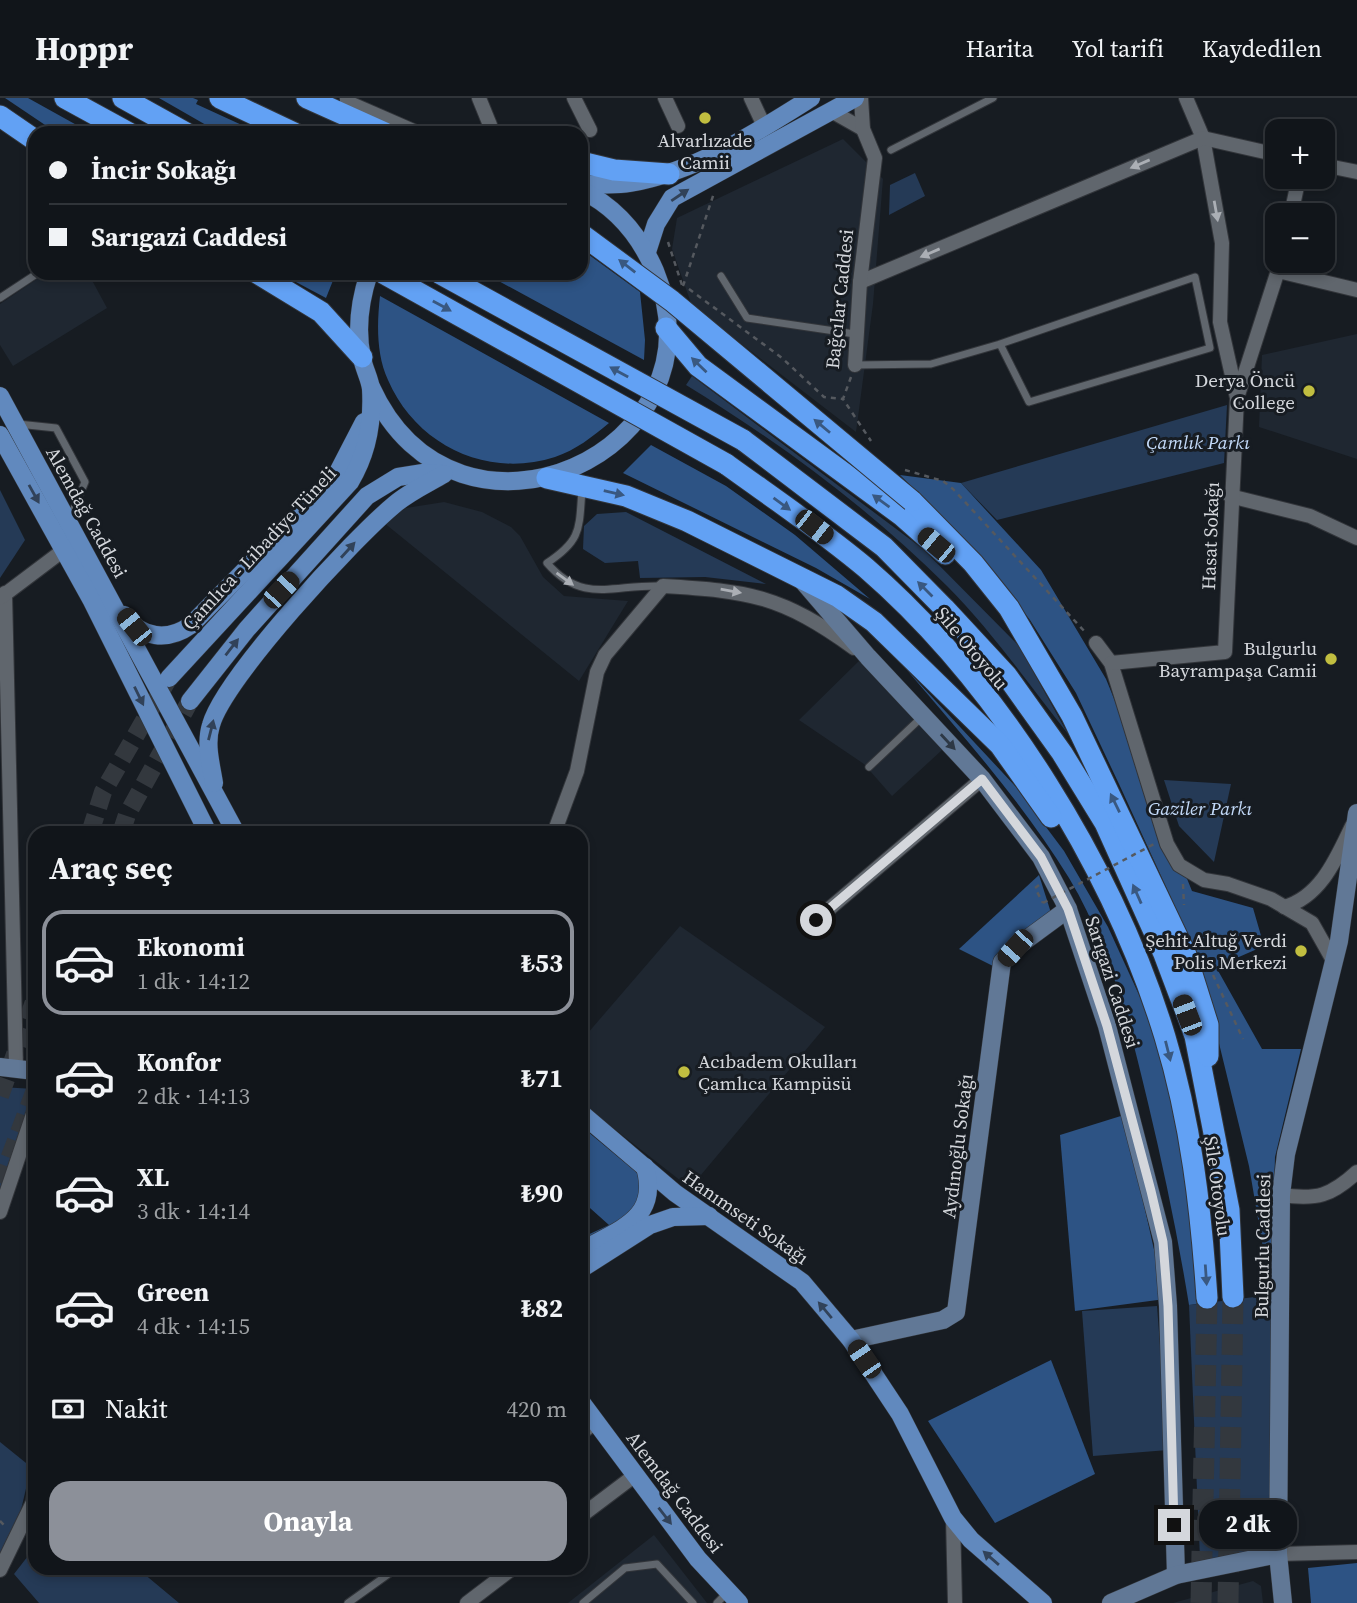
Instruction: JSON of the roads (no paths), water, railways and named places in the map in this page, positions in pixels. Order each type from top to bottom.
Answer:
[{"type":"highway","points":[[65,98],[116,126]]},
{"type":"highway","points":[[123,98],[173,126]]},
{"type":"highway","points":[[307,98],[369,126]]},
{"type":"highway","points":[[226,100],[280,126]]},
{"type":"highway","points":[[0,116],[28,135]]},
{"type":"highway","points":[[588,164],[614,170],[669,174]]},
{"type":"highway","points":[[588,239],[672,301],[912,501],[973,564],[1009,608],[1072,716],[1186,955],[1208,1025],[1209,1097]]},
{"type":"highway","points":[[268,280],[320,312],[362,357]]},
{"type":"highway","name":"Şile Otoyolu","points":[[396,280],[726,464],[867,569],[922,623],[985,696],[1041,775],[1083,846],[1139,963],[1165,1038],[1183,1106],[1201,1214],[1207,1298]]},
{"type":"highway","name":"Şile Otoyolu","points":[[452,280],[743,440],[884,547],[1007,676],[1062,753],[1105,823],[1164,954],[1195,1036],[1229,1210],[1233,1297]]},
{"type":"highway","points":[[666,328],[698,366],[936,545],[1002,614],[1045,673]]},
{"type":"highway","points":[[548,478],[626,496],[797,575],[837,596],[874,622],[999,745],[1074,852],[1139,963]]},
{"type":"main road","points":[[588,184],[627,184],[669,174],[710,157],[765,128],[811,98]]},
{"type":"main road","points":[[647,252],[656,224],[673,198],[855,98]]},
{"type":"main road","points":[[191,701],[247,629],[368,496],[398,477],[423,473],[520,481],[548,478],[584,464],[624,435],[643,410],[657,382],[666,328],[660,285],[647,252],[632,231],[613,211],[588,195]]},
{"type":"main road","name":"Çamlıca - Libadiye Tüneli","points":[[169,678],[350,482],[363,460],[371,387],[362,357],[359,322],[368,280]]},
{"type":"main road","points":[[371,387],[378,402],[404,436],[426,454],[471,476]]},
{"type":"main road","name":"Alemdağ Caddesi","points":[[0,396],[232,826]]},
{"type":"main road","points":[[108,595],[134,627],[153,635],[177,635],[191,625],[334,480],[370,409]]},
{"type":"main road","name":"Alemdağ Caddesi","points":[[0,435],[65,549],[204,826]]},
{"type":"main road","points":[[216,797],[208,741],[211,723],[223,700],[254,657],[358,539],[396,504],[444,474]]},
{"type":"main road","points":[[797,575],[868,657]]},
{"type":"main road","name":"Sarıgazi Caddesi","points":[[868,657],[982,779],[1041,857],[1068,909],[1107,1026],[1163,1242],[1168,1306],[1176,1575]]},
{"type":"main road","name":"Bulgurlu Caddesi","points":[[1283,1603],[1278,1554],[1281,1195],[1286,1154],[1334,962],[1356,816]]},
{"type":"main road","name":"Aydınoğlu Sokağı","points":[[851,1340],[943,1320],[956,1312],[1002,962],[1035,931],[1068,909]]},
{"type":"main road","points":[[8,1067],[28,1070]]},
{"type":"main road","name":"Hanımseti Sokağı","points":[[588,1120],[709,1216],[802,1282],[851,1340],[900,1414],[953,1518],[971,1541],[1043,1603]]},
{"type":"main road","points":[[588,1247],[624,1226],[645,1208],[650,1185],[645,1167]]},
{"type":"main road","points":[[588,1265],[650,1225],[673,1217],[709,1216]]},
{"type":"main road","name":"Alemdağ Caddesi","points":[[588,1411],[728,1599]]},
{"type":"main road","points":[[1111,1603],[1176,1575],[1278,1554]]},
{"type":"street","points":[[347,98],[347,102],[402,126]]},
{"type":"street","points":[[479,98],[491,125]]},
{"type":"street","points":[[574,98],[590,130]]},
{"type":"street","points":[[665,98],[678,126]]},
{"type":"street","points":[[751,98],[765,128]]},
{"type":"street","name":"Bağcılar Caddesi","points":[[855,365],[860,282],[875,158],[863,129],[861,98]]},
{"type":"street","points":[[1186,98],[1203,138],[1222,243],[1220,322],[1237,398]]},
{"type":"street","points":[[833,112],[863,129]]},
{"type":"street","points":[[860,282],[1203,138],[1265,152]]},
{"type":"street","points":[[1335,167],[1357,172]]},
{"type":"street","name":"Hasat Sokağı","points":[[1111,663],[1225,652],[1230,496],[1237,398],[1277,273]]},
{"type":"street","name":"Hasat Sokağı","points":[[1302,273],[1357,290]]},
{"type":"street","points":[[1230,496],[1310,516],[1357,537]]},
{"type":"street","points":[[8,1067],[2,596],[65,549]]},
{"type":"street","points":[[557,826],[577,771],[597,672],[605,655],[663,586]]},
{"type":"street","name":"Sarıgazi Caddesi","points":[[663,586],[723,590],[775,600],[813,618],[868,657]]},
{"type":"street","points":[[1096,643],[1111,663],[1167,844],[1179,865],[1205,880],[1228,884],[1284,907],[1312,923],[1334,962]]},
{"type":"street","points":[[816,920],[982,779]]},
{"type":"street","points":[[1284,907],[1296,904],[1328,873],[1356,816]]},
{"type":"street","points":[[0,1212],[28,1139]]},
{"type":"street","points":[[1281,1195],[1309,1199],[1337,1190],[1357,1172]]},
{"type":"street","points":[[588,1511],[634,1476]]},
{"type":"street","points":[[0,1570],[28,1512]]},
{"type":"street","points":[[953,1518],[955,1603]]},
{"type":"street","points":[[1278,1554],[1357,1552]]},
{"type":"street","points":[[467,1603],[504,1575]]},
{"type":"lane","points":[[891,150],[993,98]]},
{"type":"lane","points":[[721,275],[747,318],[855,334]]},
{"type":"lane","points":[[855,365],[931,364],[1000,344],[1195,277],[1210,348],[1029,402],[1000,344]]},
{"type":"lane","points":[[0,298],[28,280]]},
{"type":"lane","points":[[15,424],[56,428],[85,482],[68,522]]},
{"type":"lane","name":"Sarıgazi Caddesi","points":[[582,485],[579,534],[569,549],[547,563],[561,579],[576,587],[663,586]]},
{"type":"lane","points":[[869,766],[924,715]]},
{"type":"lane","points":[[588,1432],[598,1425]]},
{"type":"lane","points":[[583,1603],[625,1568],[657,1564],[693,1603]]},
{"type":"lane","points":[[348,1603],[387,1575]]},
{"type":"tunnel","points":[[92,826],[103,792],[167,681]]},
{"type":"tunnel","points":[[123,826],[190,701]]},
{"type":"tunnel","points":[[0,1096],[28,1018]]},
{"type":"tunnel","points":[[0,1183],[28,1109]]},
{"type":"tunnel","points":[[1228,1603],[1233,1297]]},
{"type":"tunnel","points":[[1201,1603],[1207,1298]]},
{"type":"place","name":"Alvarlızade Camii","points":[[705,118]]},
{"type":"place","name":"Derya Öncü College","points":[[1309,391]]},
{"type":"place","name":"Bulgurlu Bayrampaşa Camii","points":[[1331,659]]},
{"type":"place","name":"Şehit Altuğ Verdi Polis Merkezi","points":[[1301,951]]},
{"type":"place","name":"Acıbadem Okulları Çamlıca Kampüsü","points":[[684,1072]]},
{"type":"park label","name":"Çamlık Parkı","points":[[1198,442]]},
{"type":"park label","name":"Gaziler Parkı","points":[[1200,808]]}]
